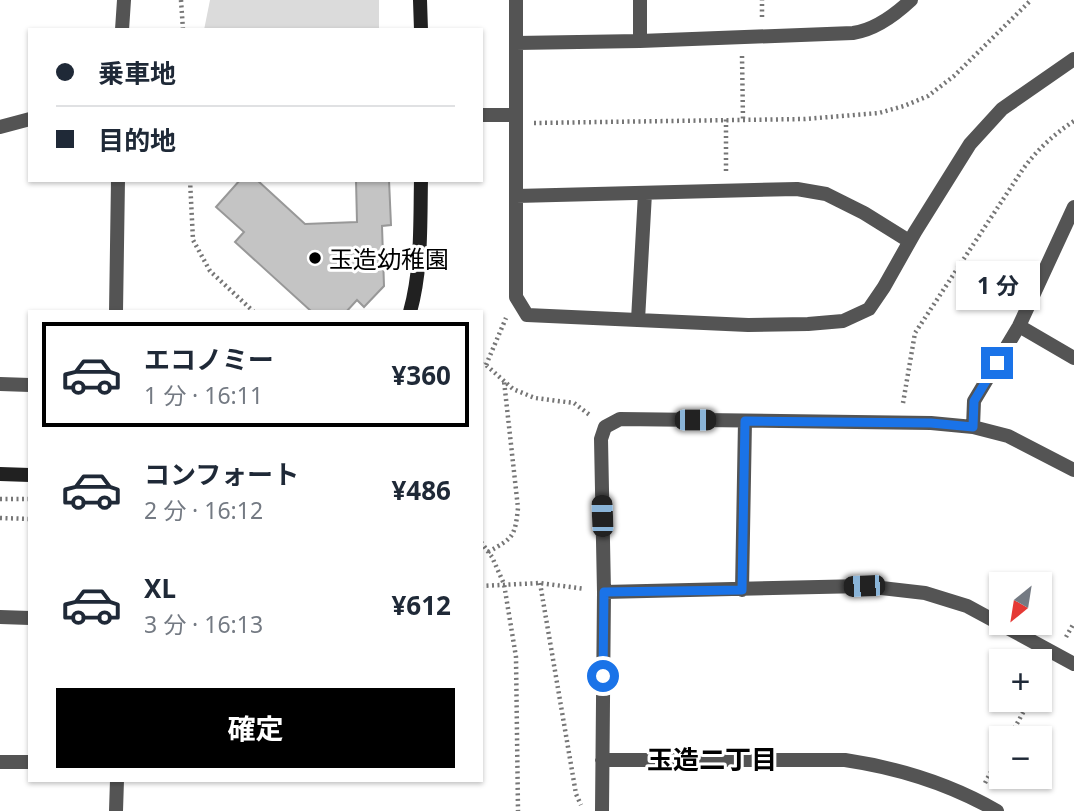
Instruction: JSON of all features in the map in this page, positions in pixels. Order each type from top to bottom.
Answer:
[{"type":"street","points":[[122,28],[124,0]]},
{"type":"street","points":[[420,0],[421,28]]},
{"type":"street","points":[[516,0],[516,297],[527,315],[748,325],[808,324],[842,321],[869,309],[970,144],[1002,108],[1074,59]]},
{"type":"street","points":[[639,41],[640,0]]},
{"type":"street","points":[[516,43],[742,38],[863,32],[884,21],[911,0]]},
{"type":"street","points":[[483,115],[516,119]]},
{"type":"street","points":[[0,127],[28,120]]},
{"type":"street","points":[[116,310],[118,182]]},
{"type":"street","points":[[411,310],[416,290],[421,182]]},
{"type":"street","points":[[516,196],[797,190],[826,194],[864,213],[909,241]]},
{"type":"street","points":[[638,320],[645,193]]},
{"type":"street","points":[[973,427],[974,401],[1019,326],[1074,207]]},
{"type":"street","points":[[1019,326],[1074,358]]},
{"type":"street","points":[[0,384],[28,384]]},
{"type":"street","points":[[602,811],[604,592],[601,439],[605,427],[620,419],[931,423],[973,427],[1008,436],[1074,470]]},
{"type":"street","points":[[742,590],[745,421]]},
{"type":"street","points":[[0,474],[28,475]]},
{"type":"street","points":[[604,592],[864,586],[925,593],[967,606],[1074,664]]},
{"type":"street","points":[[0,617],[28,618]]},
{"type":"street","points":[[602,760],[845,760],[915,775],[976,799],[997,811]]},
{"type":"street","points":[[0,762],[28,762]]},
{"type":"street","points":[[116,811],[117,782]]},
{"type":"path","points":[[181,0],[183,28]]},
{"type":"path","points":[[516,119],[743,120],[879,113],[928,96],[954,76],[1031,0]]},
{"type":"path","points":[[742,38],[743,120]]},
{"type":"path","points":[[726,120],[726,191]]},
{"type":"path","points":[[902,423],[915,333],[1023,169],[1037,151],[1074,121]]},
{"type":"path","points":[[190,182],[193,240],[210,271],[252,310]]},
{"type":"path","points":[[527,315],[505,318],[484,364],[513,388],[535,398],[574,403],[605,427]]},
{"type":"path","points":[[488,552],[509,540],[516,528],[518,508],[504,381]]},
{"type":"path","points":[[0,499],[28,499]]},
{"type":"path","points":[[0,518],[28,519]]},
{"type":"path","points":[[483,545],[504,584],[516,657],[518,811]]},
{"type":"path","points":[[540,583],[576,794],[583,811]]},
{"type":"path","points":[[483,586],[540,583],[604,592]]},
{"type":"shaded area","points":[[210,0],[379,0],[379,28],[204,28]]},
{"type":"building","points":[[238,182],[259,182],[305,224],[357,222],[356,182],[389,182],[391,225],[382,226],[384,286],[364,307],[357,300],[348,310],[310,310],[235,242],[244,232],[216,207]]},
{"type":"place","name":"玉造幼稚園","points":[[315,258]]},
{"type":"district","name":"玉造二丁目","points":[[712,759]]},
{"type":"route","points":[[603,676],[604,592],[742,590],[745,421],[931,423],[973,427],[974,401],[997,363]]}]
